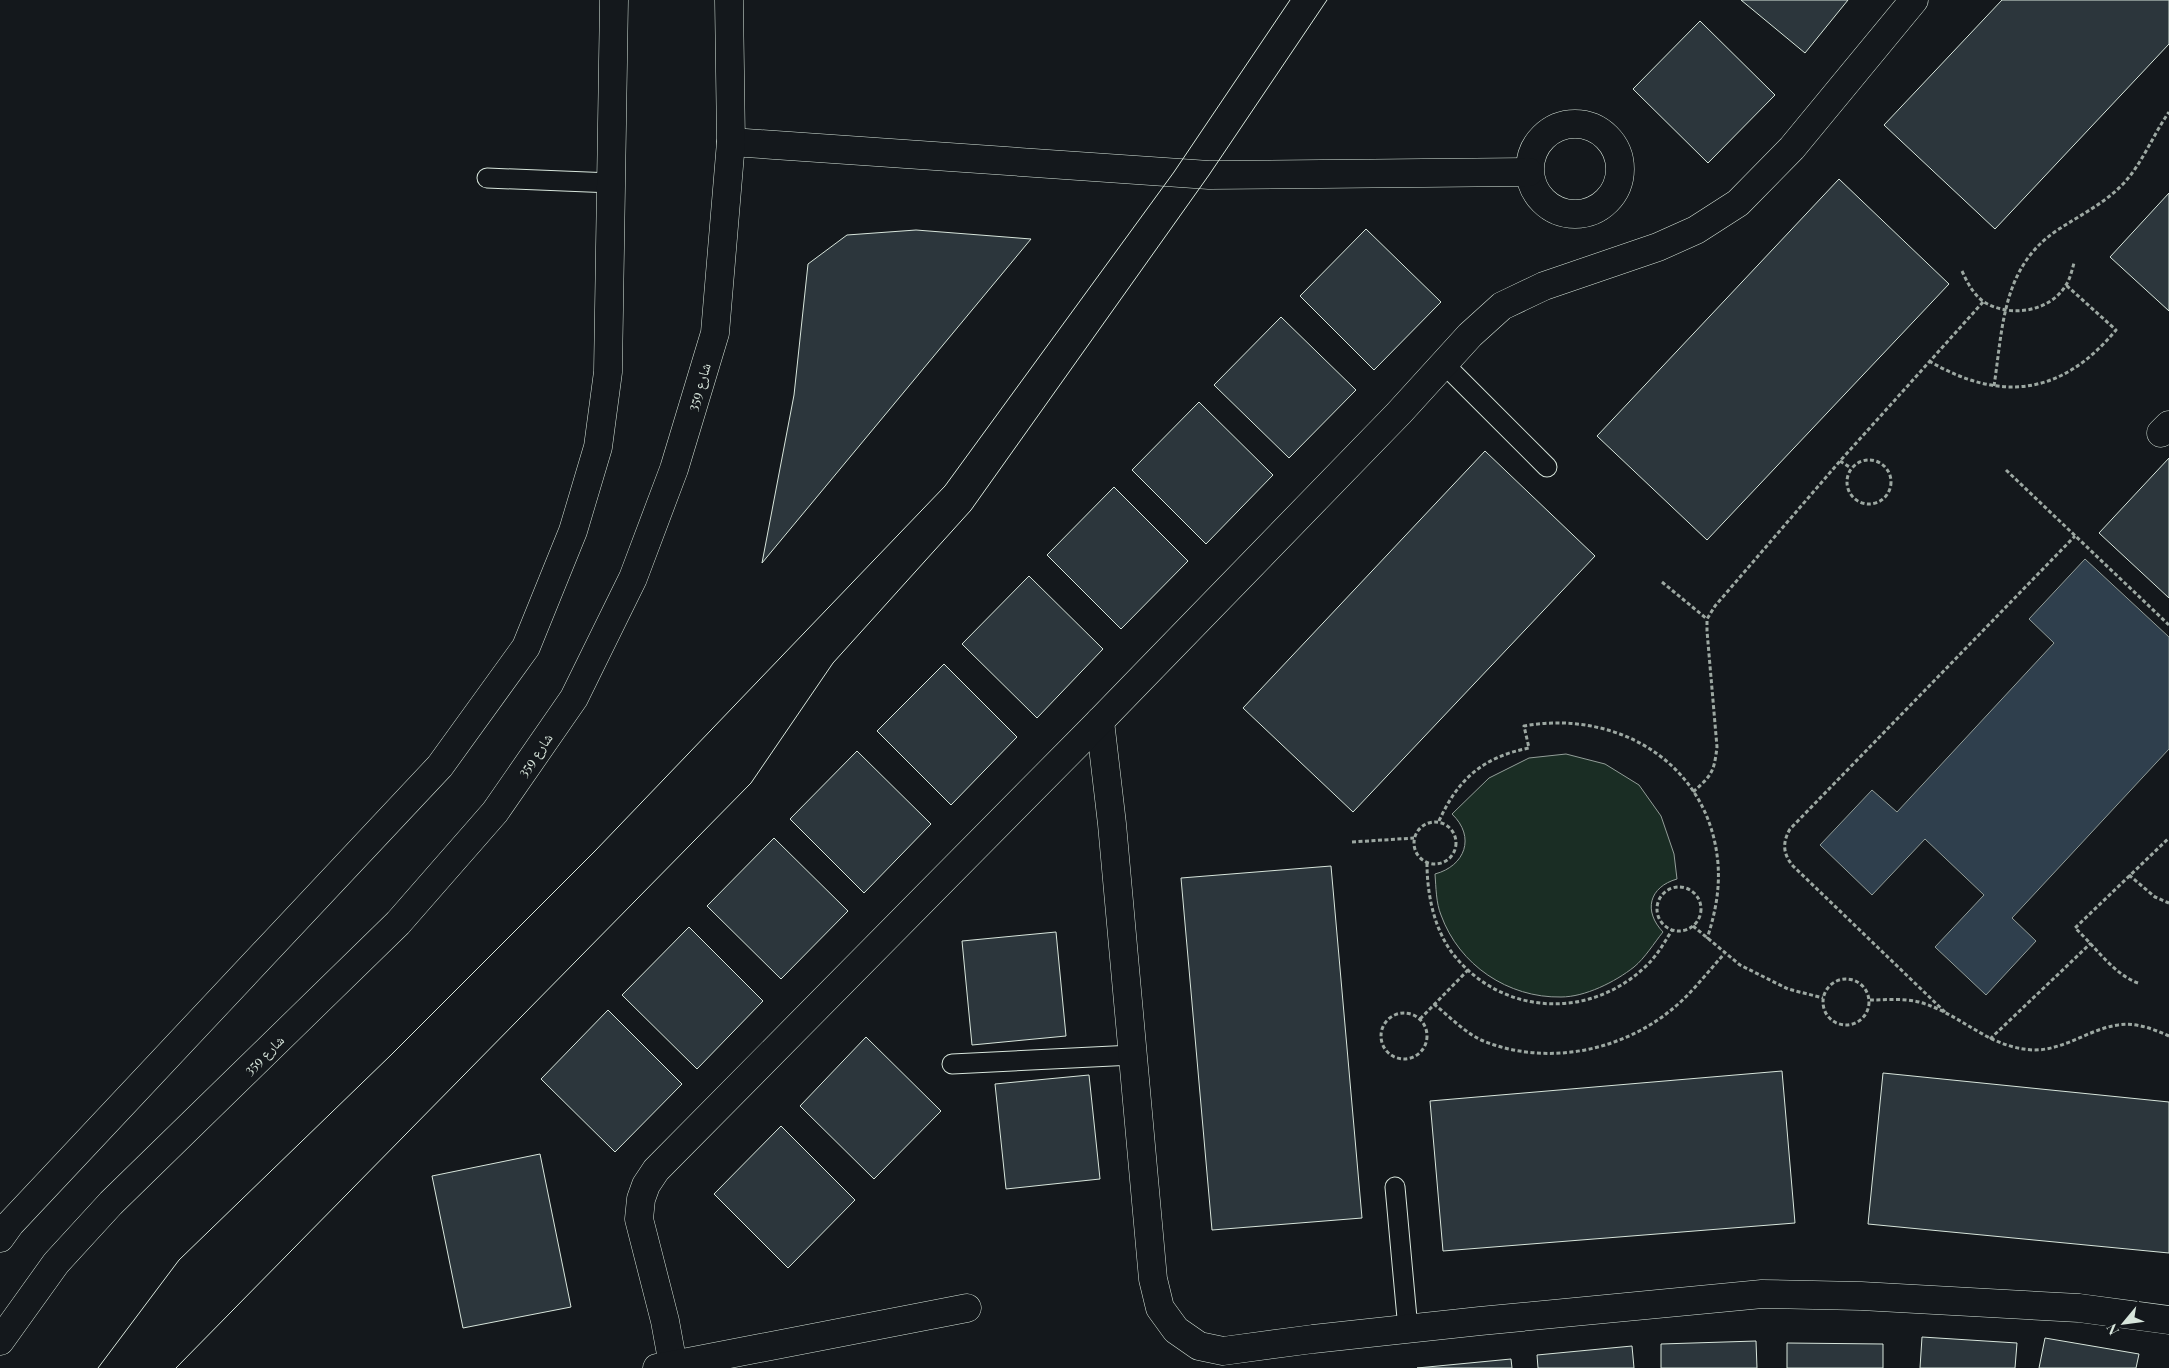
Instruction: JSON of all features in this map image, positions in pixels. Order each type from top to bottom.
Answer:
[{"type":"street","points":[[3,1230],[440,766],[526,647],[573,531],[598,448],[608,372],[614,0]]},
{"type":"street","name":"شارع 359","points":[[0,1341],[56,1263],[111,1203],[398,924],[495,812],[574,698],[633,578],[674,469],[715,334],[732,142],[729,0]]},
{"type":"street","points":[[967,1308],[664,1366],[665,1321],[640,1219],[641,1200],[646,1185],[656,1170],[1100,721],[1399,413],[1470,335],[1502,306],[1544,286],[1658,246],[1696,230],[1738,202],[1792,148],[1914,0]]},
{"type":"street","points":[[732,142],[1209,175],[1529,172]]},
{"type":"street","points":[[1100,721],[1112,824],[1153,1279],[1160,1308],[1176,1330],[1199,1346],[1223,1351],[1408,1329],[1762,1294],[1861,1296],[2079,1308],[2169,1320]]},
{"type":"lane","points":[[487,178],[612,183]]},
{"type":"lane","points":[[1443,363],[1547,467]]},
{"type":"lane","points":[[952,1064],[1133,1055]]},
{"type":"lane","points":[[1395,1186],[1408,1329]]},
{"type":"path","points":[[1994,386],[2005,310],[2014,281],[2032,252],[2038,244],[2057,230],[2110,197],[2125,182],[2136,168],[2169,112]]},
{"type":"path","points":[[1962,271],[1970,288],[1984,301],[2005,310],[2028,310],[2049,302],[2066,285],[2074,263]]},
{"type":"path","points":[[1929,361],[1952,374],[1977,383],[1994,386],[2029,385],[2054,378],[2078,367],[2099,350],[2116,330],[2066,285]]},
{"type":"path","points":[[1693,792],[1711,776],[1717,747],[1707,620],[1715,606],[1840,461],[1984,301]]},
{"type":"path","points":[[1871,460],[1882,463],[1889,473],[1891,484],[1887,495],[1878,502],[1867,504],[1856,499],[1849,491],[1847,479],[1851,468],[1859,461],[1871,460]]},
{"type":"path","points":[[1840,461],[1851,468]]},
{"type":"path","points":[[2006,470],[2169,625]]},
{"type":"path","points":[[1945,1012],[1794,866],[1787,858],[1784,848],[1785,838],[1790,829],[2075,536]]},
{"type":"path","points":[[1662,582],[1707,620]]},
{"type":"path","points":[[1439,822],[1452,796],[1471,773],[1495,757],[1529,748],[1524,726],[1563,722],[1589,724],[1613,730],[1637,740],[1658,754],[1677,772],[1693,792],[1705,814],[1714,838],[1718,864],[1718,889],[1715,914],[1707,939]]},
{"type":"path","points":[[1439,822],[1448,826],[1455,834],[1457,844],[1454,854],[1447,862],[1437,865],[1427,863],[1419,858],[1414,848],[1414,838],[1419,828],[1428,823],[1439,822]]},
{"type":"path","points":[[1352,842],[1414,838]]},
{"type":"path","points":[[2138,983],[2128,980],[2075,928],[2169,838]]},
{"type":"path","points":[[1427,863],[1430,894],[1435,917],[1452,953],[1484,983],[1504,994],[1525,1001],[1547,1004],[1591,1000],[1630,980],[1661,949],[1672,930]]},
{"type":"path","points":[[2129,875],[2155,897],[2169,903]]},
{"type":"path","points":[[1675,886],[1687,888],[1696,895],[1701,905],[1700,917],[1694,926],[1683,930],[1672,930],[1662,923],[1658,912],[1658,901],[1664,892],[1675,886]]},
{"type":"path","points":[[1694,926],[1724,954],[1740,965],[1788,989],[1823,998]]},
{"type":"path","points":[[1989,1039],[2091,943]]},
{"type":"path","points":[[1434,1004],[1485,1042],[1513,1050],[1542,1053],[1585,1050],[1610,1044],[1634,1034],[1667,1014],[1724,954]]},
{"type":"path","points":[[1420,1019],[1468,970]]},
{"type":"path","points":[[1848,978],[1858,982],[1866,989],[1870,1000],[1868,1011],[1861,1020],[1851,1024],[1840,1024],[1830,1019],[1824,1008],[1823,998],[1828,987],[1836,980],[1848,978]]},
{"type":"path","points":[[1870,1000],[1918,1002],[1945,1012],[1989,1039],[2014,1047],[2035,1050],[2058,1047],[2117,1025],[2136,1025],[2169,1036]]},
{"type":"path","points":[[1397,1013],[1410,1013],[1420,1019],[1427,1029],[1428,1041],[1422,1052],[1412,1058],[1399,1059],[1388,1054],[1382,1043],[1381,1031],[1387,1020],[1397,1013]]},
{"type":"green space","points":[[1566,754],[1605,764],[1639,785],[1661,816],[1674,854],[1677,879],[1660,888],[1655,894],[1651,908],[1657,924],[1663,932],[1646,955],[1634,967],[1609,983],[1590,991],[1561,997],[1541,996],[1522,992],[1504,985],[1473,963],[1460,949],[1449,933],[1439,910],[1435,874],[1454,864],[1464,850],[1464,832],[1452,814],[1489,778],[1529,758]]},
{"type":"water","points":[[2085,559],[2169,637],[2169,749],[2012,918],[2036,941],[1986,995],[1935,947],[1984,895],[1925,839],[1872,895],[1820,845],[1872,790],[1897,812],[2054,643],[2029,619]]},
{"type":"building","points":[[1741,0],[1848,0],[1805,53]]},
{"type":"building","points":[[2002,0],[2169,0],[2169,44],[1995,229],[1884,125]]},
{"type":"building","points":[[1700,21],[1775,95],[1708,163],[1633,89]]},
{"type":"building","points":[[1839,179],[1949,284],[1707,540],[1597,436]]},
{"type":"building","points":[[2169,193],[2169,311],[2110,257]]},
{"type":"building","points":[[1366,229],[1441,302],[1374,370],[1300,296]]},
{"type":"building","points":[[916,230],[1031,239],[762,563],[794,395],[808,264],[847,235]]},
{"type":"building","points":[[1281,317],[1356,390],[1289,458],[1214,385]]},
{"type":"building","points":[[1199,402],[1273,475],[1206,544],[1132,470]]},
{"type":"building","points":[[1485,451],[1595,556],[1353,812],[1243,708]]},
{"type":"building","points":[[2169,458],[2169,598],[2099,533]]},
{"type":"building","points":[[1114,487],[1188,561],[1121,629],[1047,555]]},
{"type":"building","points":[[1029,576],[1103,649],[1037,718],[962,644]]},
{"type":"building","points":[[944,664],[1017,737],[951,805],[877,731]]},
{"type":"building","points":[[857,751],[931,824],[864,893],[790,819]]},
{"type":"building","points":[[774,838],[848,911],[781,979],[707,906]]},
{"type":"building","points":[[1331,866],[1362,1218],[1212,1230],[1181,878]]},
{"type":"building","points":[[689,927],[763,1001],[697,1069],[622,995]]},
{"type":"building","points":[[1056,932],[1066,1036],[972,1045],[962,941]]},
{"type":"building","points":[[608,1010],[682,1084],[615,1152],[541,1079]]},
{"type":"building","points":[[866,1037],[941,1111],[874,1179],[800,1106]]},
{"type":"building","points":[[1782,1071],[1795,1223],[1443,1251],[1430,1101]]},
{"type":"building","points":[[1883,1073],[2169,1102],[2169,1253],[1868,1224]]},
{"type":"building","points":[[1089,1075],[1100,1179],[1006,1189],[995,1084]]},
{"type":"building","points":[[781,1126],[855,1200],[788,1268],[714,1194]]},
{"type":"building","points":[[540,1154],[571,1307],[463,1328],[432,1176]]},
{"type":"building","points":[[1922,1337],[2017,1343],[2015,1368],[1920,1368]]},
{"type":"building","points":[[2045,1338],[2139,1354],[2136,1368],[2039,1368]]},
{"type":"building","points":[[1756,1341],[1757,1368],[1661,1368],[1661,1344]]},
{"type":"building","points":[[1787,1343],[1883,1344],[1883,1368],[1787,1368]]},
{"type":"building","points":[[1632,1346],[1634,1368],[1538,1368],[1537,1355]]},
{"type":"building","points":[[1511,1359],[1512,1368],[1417,1368]]},
{"type":"tram line","points":[[98,1368],[179,1260],[391,1055],[595,851],[945,486],[1174,172],[1290,0]]},
{"type":"tram line","points":[[176,1368],[751,783],[833,663],[971,510],[1209,175],[1327,0]]}]
